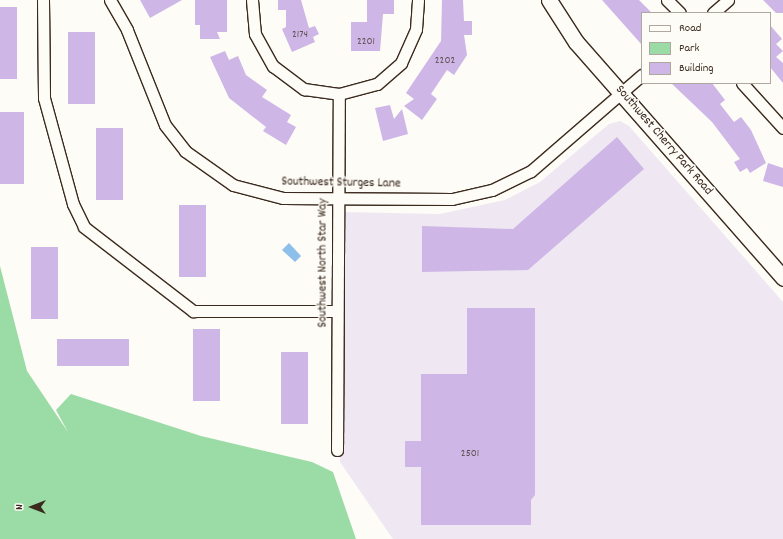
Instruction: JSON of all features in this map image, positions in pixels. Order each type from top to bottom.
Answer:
[{"type":"main road","name":"Southwest Cherry Park Road","points":[[549,0],[576,42],[783,278]]},
{"type":"street","points":[[42,0],[44,98],[73,204],[84,227],[193,311],[337,311]]},
{"type":"street","name":"Southwest Sturges Lane","points":[[110,0],[127,30],[165,126],[200,165],[233,185],[270,196],[338,199],[452,199],[492,190],[531,171],[641,76]]},
{"type":"street","points":[[252,0],[255,34],[273,66],[304,89],[338,94],[377,84],[401,63],[416,29],[418,0]]},
{"type":"street","points":[[668,0],[679,12]]},
{"type":"street","points":[[714,12],[728,0]]},
{"type":"street","points":[[743,84],[783,128]]},
{"type":"street","name":"Southwest North Star Way","points":[[337,450],[338,94]]},
{"type":"shaded area","points":[[620,121],[629,126],[783,302],[783,539],[393,539],[340,462],[340,212],[440,214],[505,200],[540,182],[609,124]]},
{"type":"green space","points":[[0,266],[27,371],[68,432],[56,410],[71,394],[201,436],[312,462],[333,472],[356,539],[0,539]]},
{"type":"water","points":[[289,243],[301,256],[295,262],[282,250]]},
{"type":"building","points":[[140,0],[182,0],[150,18]]},
{"type":"building","points":[[195,0],[227,0],[227,32],[217,32],[220,39],[200,39],[200,25],[195,25]]},
{"type":"building","points":[[278,0],[301,0],[309,28],[315,26],[319,34],[313,37],[315,42],[292,52],[282,29],[286,27],[286,10],[278,10]]},
{"type":"building","points":[[367,0],[394,0],[394,14],[383,14],[380,51],[351,51],[351,22],[367,22]]},
{"type":"building","points":[[442,0],[463,0],[464,21],[472,21],[472,35],[464,35],[467,55],[454,75],[447,70],[431,94],[437,99],[422,120],[404,106],[414,99],[406,93],[441,41]]},
{"type":"building","points":[[602,0],[639,0],[651,12],[641,12],[641,44]]},
{"type":"building","points":[[763,0],[783,0],[783,13],[776,13]]},
{"type":"building","points":[[0,7],[17,7],[17,79],[0,79]]},
{"type":"building","points":[[771,26],[782,39],[776,44],[783,51],[776,57],[783,63],[783,83],[771,68]]},
{"type":"building","points":[[68,32],[95,32],[95,104],[68,104]]},
{"type":"building","points":[[225,51],[229,60],[238,56],[246,75],[267,90],[262,97],[291,115],[287,122],[296,127],[286,145],[263,131],[266,127],[229,98],[210,57]]},
{"type":"building","points":[[672,84],[713,84],[725,100],[720,104],[734,122],[741,117],[751,130],[766,163],[750,173],[747,168],[740,172],[734,162],[740,159],[712,122]]},
{"type":"building","points":[[390,105],[394,119],[402,109],[408,134],[383,141],[375,108]]},
{"type":"building","points":[[0,112],[24,112],[24,184],[0,184]]},
{"type":"building","points":[[96,128],[123,128],[123,200],[96,200]]},
{"type":"building","points":[[617,137],[644,169],[528,270],[422,272],[422,226],[513,229]]},
{"type":"building","points":[[768,163],[783,168],[783,187],[763,181]]},
{"type":"building","points":[[179,205],[206,205],[206,277],[179,277]]},
{"type":"building","points":[[31,247],[58,247],[58,319],[31,319]]},
{"type":"building","points":[[467,308],[535,308],[535,495],[531,500],[531,525],[421,525],[421,467],[405,467],[405,441],[421,441],[421,374],[467,374]]},
{"type":"building","points":[[193,329],[220,329],[220,401],[193,401]]},
{"type":"building","points":[[57,339],[129,339],[129,366],[57,366]]},
{"type":"building","points":[[281,352],[308,352],[308,424],[281,424]]}]
